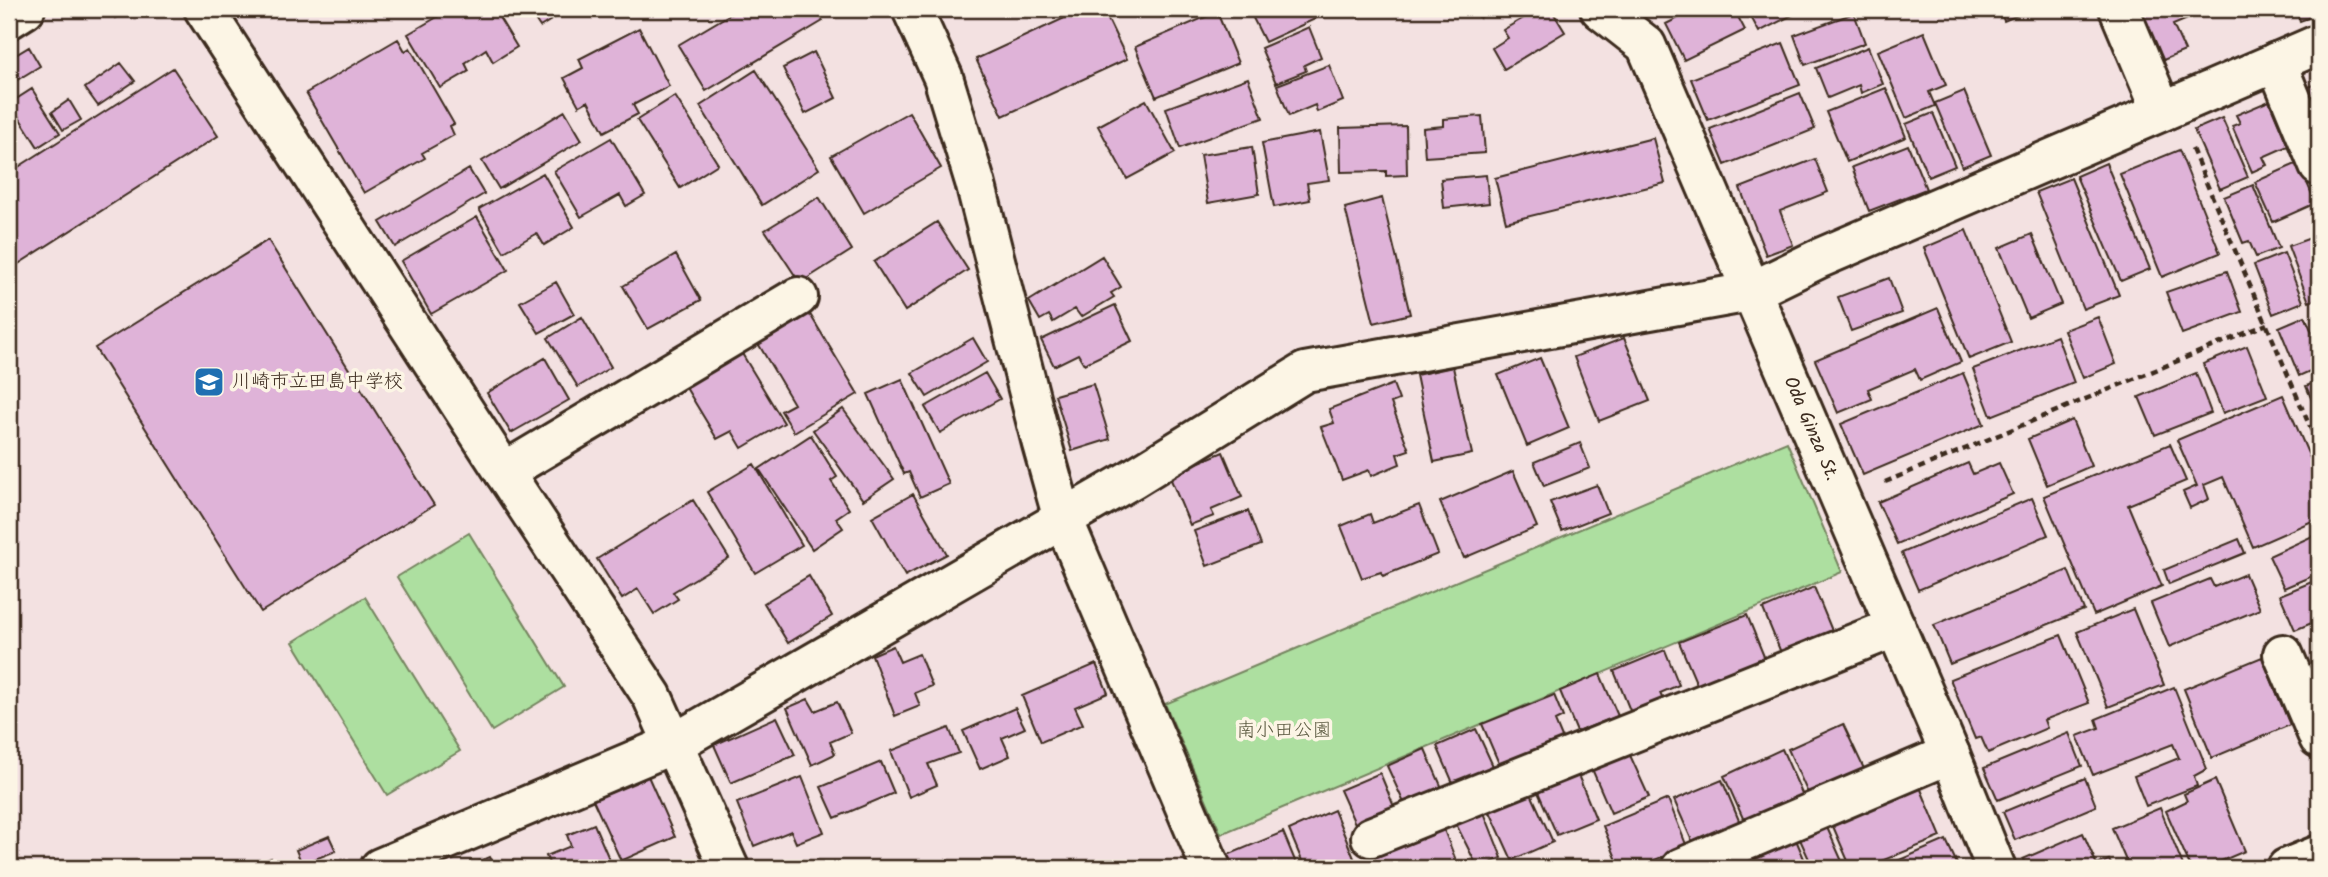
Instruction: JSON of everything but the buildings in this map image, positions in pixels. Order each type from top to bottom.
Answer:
[{"type":"street","points":[[9,19],[25,9]]},
{"type":"street","points":[[204,9],[652,696],[729,868]]},
{"type":"street","points":[[912,9],[943,77],[975,182],[1063,519],[1211,868]]},
{"type":"street","name":"Oda Ginza St.","points":[[1600,9],[1646,45],[1750,292],[1842,500],[1996,868]]},
{"type":"street","points":[[2119,9],[2168,109]]},
{"type":"street","points":[[380,868],[673,744],[1063,519],[1305,372],[1750,292],[1820,258],[2319,44]]},
{"type":"street","points":[[2276,62],[2319,166]]},
{"type":"street","points":[[504,472],[798,297]]},
{"type":"street","points":[[1371,837],[1896,627]]},
{"type":"street","points":[[2283,654],[2319,738]]},
{"type":"street","points":[[1681,868],[1950,754]]},
{"type":"street","points":[[2287,868],[2319,855]]},
{"type":"path","points":[[2168,109],[2267,324],[2319,448]]},
{"type":"path","points":[[1842,500],[2267,324]]},
{"type":"green space","name":"南小田公園","points":[[1787,442],[1842,572],[1221,834],[1165,704]]},
{"type":"green space","points":[[469,533],[564,687],[492,731],[397,577]]},
{"type":"green space","points":[[365,597],[460,751],[387,795],[293,642]]},
{"type":"place","name":"川崎市立田島中学校","points":[[209,382]]}]
